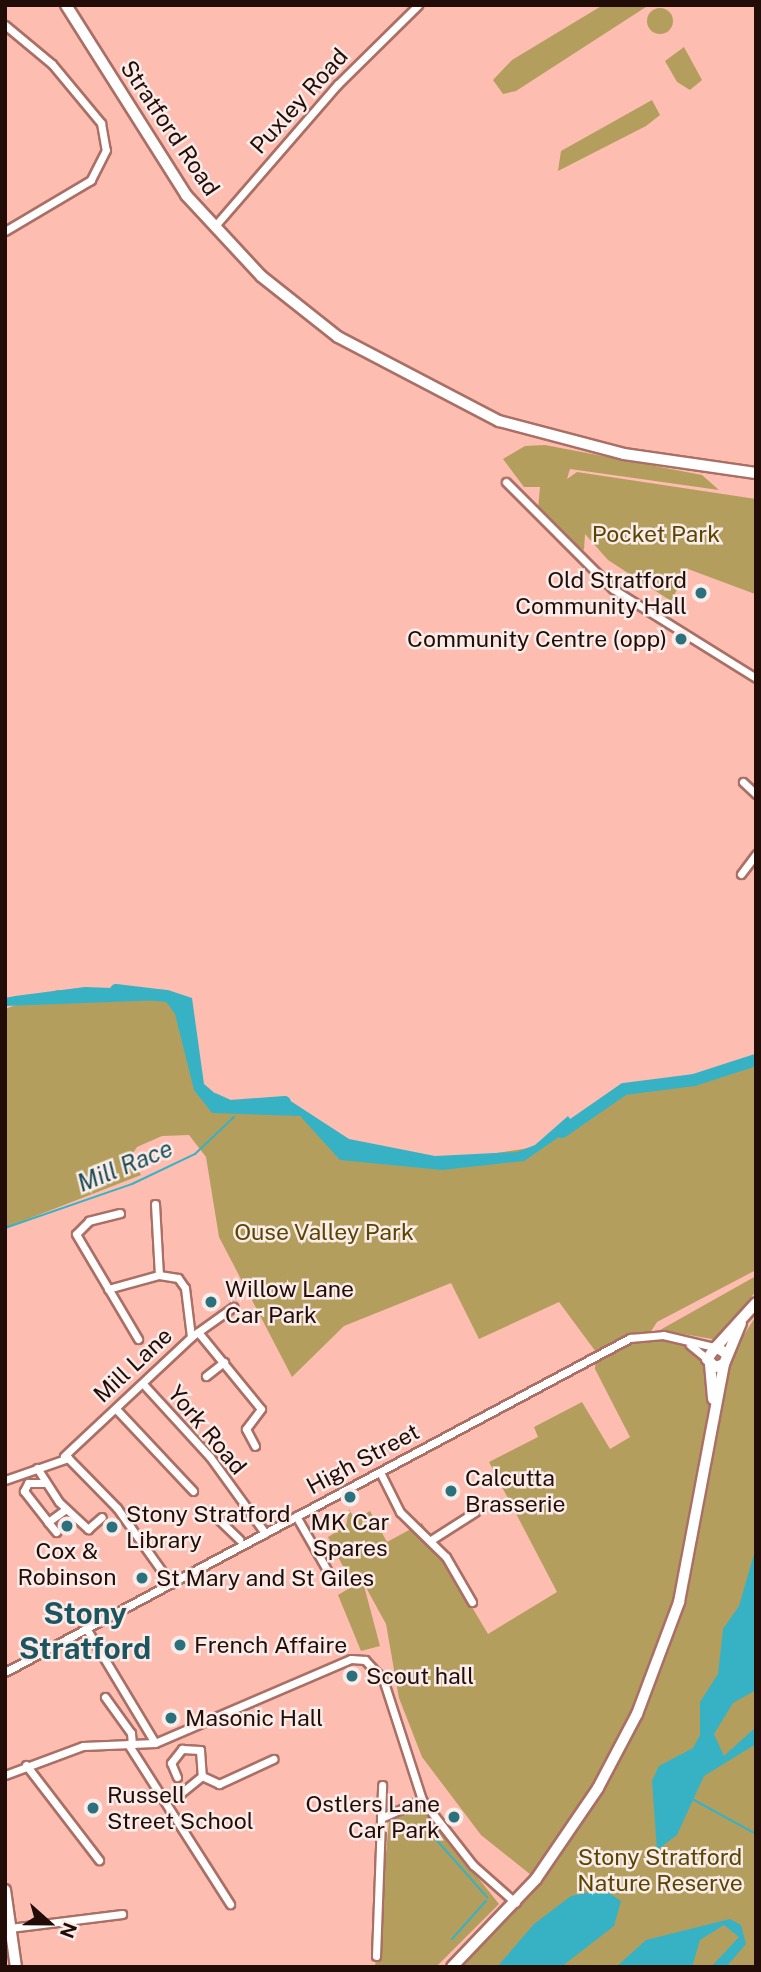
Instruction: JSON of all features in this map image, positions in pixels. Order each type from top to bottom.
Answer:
[{"type":"main road","name":"Stratford Road","points":[[66,5],[164,166],[214,227],[261,275],[338,337],[499,421],[624,454],[756,473]]},
{"type":"street","name":"Puxley Road","points":[[214,227],[338,84],[418,5]]},
{"type":"street","points":[[5,25],[52,64],[101,123],[106,150],[91,180],[5,231]]},
{"type":"street","points":[[506,482],[613,589],[756,678]]},
{"type":"street","points":[[743,782],[756,794]]},
{"type":"street","points":[[741,874],[756,854]]},
{"type":"street","points":[[155,1204],[159,1275]]},
{"type":"street","points":[[120,1213],[76,1228],[138,1339]]},
{"type":"street","points":[[156,1215],[167,1213]]},
{"type":"street","points":[[108,1289],[159,1275],[178,1278],[185,1288],[194,1334],[224,1362],[261,1409],[246,1429],[255,1446]]},
{"type":"street","points":[[714,1406],[708,1361],[715,1347],[741,1323],[756,1303]]},
{"type":"street","name":"Mill Lane","points":[[5,1480],[62,1457],[145,1386],[194,1334],[233,1307]]},
{"type":"street","points":[[452,1967],[516,1903],[598,1788],[653,1677],[686,1570],[714,1406],[726,1359],[741,1323]]},
{"type":"street","name":"High Street","points":[[5,1672],[630,1338],[650,1334],[687,1342]]},
{"type":"street","points":[[687,1342],[715,1347],[726,1359]]},
{"type":"street","points":[[687,1342],[708,1361],[726,1359]]},
{"type":"street","points":[[206,1376],[224,1362]]},
{"type":"street","name":"York Road","points":[[145,1386],[210,1457],[265,1533]]},
{"type":"street","points":[[117,1410],[193,1491]]},
{"type":"street","points":[[62,1457],[117,1508],[171,1584]]},
{"type":"street","points":[[37,1468],[43,1483],[88,1529],[102,1517]]},
{"type":"street","points":[[380,1472],[400,1512],[431,1540],[472,1602]]},
{"type":"street","points":[[43,1483],[29,1483],[24,1491],[57,1532]]},
{"type":"street","points":[[48,1522],[66,1509]]},
{"type":"street","points":[[431,1540],[475,1512]]},
{"type":"street","points":[[214,1515],[239,1539]]},
{"type":"street","points":[[296,1516],[327,1570]]},
{"type":"street","points":[[86,1628],[155,1743]]},
{"type":"street","points":[[5,1775],[83,1746],[155,1743],[176,1737],[351,1659],[365,1660],[383,1679],[422,1800],[473,1865],[516,1903]]},
{"type":"street","points":[[105,1697],[131,1733],[130,1744],[230,1904]]},
{"type":"street","points":[[176,1737],[182,1749]]},
{"type":"street","points":[[182,1749],[200,1750],[202,1776]]},
{"type":"street","points":[[177,1777],[171,1763],[182,1749]]},
{"type":"street","points":[[202,1776],[219,1784],[272,1759]]},
{"type":"street","points":[[26,1765],[99,1860]]},
{"type":"street","points":[[180,1794],[202,1776]]},
{"type":"street","points":[[376,1956],[382,1785]]},
{"type":"street","points":[[381,1818],[422,1800]]},
{"type":"street","points":[[5,1890],[16,1967]]},
{"type":"street","points":[[10,1928],[122,1914]]},
{"type":"green space","points":[[603,5],[649,5],[516,91],[503,94],[493,80],[512,60]]},
{"type":"green space","points":[[660,8],[669,12],[673,21],[669,30],[660,34],[651,30],[647,21],[651,12]]},
{"type":"green space","points":[[684,47],[702,80],[690,90],[677,82],[665,61]]},
{"type":"green space","points":[[652,100],[660,115],[646,126],[558,171],[561,151]]},
{"type":"green space","name":"Pocket Park","points":[[545,445],[702,475],[719,490],[570,469],[567,479],[577,472],[756,499],[755,594],[688,569],[671,601],[608,560],[585,534],[584,550],[569,542],[538,509],[540,487],[524,487],[503,459],[525,446]]},
{"type":"green space","points":[[57,990],[172,995],[207,1106],[216,1113],[290,1105],[357,1144],[443,1161],[536,1147],[616,1094],[756,1064],[756,1270],[657,1322],[650,1333],[687,1342],[703,1364],[712,1417],[735,1349],[756,1316],[756,1967],[452,1967],[536,1879],[481,1835],[422,1757],[399,1698],[386,1624],[363,1582],[380,1646],[361,1651],[338,1595],[353,1586],[328,1537],[346,1526],[349,1509],[355,1520],[370,1511],[387,1542],[422,1523],[488,1634],[557,1592],[489,1462],[538,1437],[534,1427],[582,1402],[610,1449],[630,1437],[595,1369],[596,1352],[559,1302],[479,1339],[451,1283],[344,1326],[292,1377],[219,1237],[206,1157],[189,1135],[162,1136],[137,1147],[131,1156],[141,1175],[5,1228],[5,1009]]},
{"type":"green space","points":[[756,1276],[756,1291],[718,1340],[660,1330]]},
{"type":"green space","points":[[420,1805],[499,1904],[436,1967],[375,1967],[389,1822]]},
{"type":"water","points":[[85,987],[168,990],[192,998],[204,1084],[231,1107],[286,1098],[349,1139],[435,1156],[517,1152],[535,1145],[568,1116],[575,1126],[524,1161],[442,1170],[340,1160],[300,1116],[212,1113],[194,1090],[175,1014],[165,1000],[5,1006],[5,998]]},
{"type":"water","points":[[756,1547],[756,1690],[733,1703],[714,1734],[724,1756],[756,1727],[756,1744],[704,1776],[677,1835],[657,1850],[652,1781],[659,1766],[693,1748],[700,1735],[700,1702],[718,1674],[723,1629],[739,1606]]},
{"type":"water","points":[[603,1889],[621,1901],[614,1926],[561,1967],[497,1967],[534,1924],[571,1896]]},
{"type":"water","points":[[730,1919],[741,1925],[746,1944],[726,1967],[711,1967],[739,1937],[724,1925],[700,1940],[692,1967],[616,1967],[646,1940]]},
{"type":"waterway","points":[[116,990],[166,996]]},
{"type":"waterway","points":[[562,1132],[624,1089],[694,1080],[756,1060]]},
{"type":"waterway","points":[[214,1099],[230,1106],[285,1102]]},
{"type":"waterway","name":"Mill Race","points":[[5,1228],[132,1184],[195,1154],[234,1117]]},
{"type":"waterway","points":[[694,1800],[756,1834]]},
{"type":"waterway","points":[[425,1827],[487,1897]]},
{"type":"waterway","points":[[452,1939],[486,1901]]},
{"type":"place","name":"Old Stratford Community Hall","points":[[701,593]]},
{"type":"place","name":"Community Centre (opp)","points":[[681,639]]},
{"type":"place","name":"Willow Lane Car Park","points":[[211,1302]]},
{"type":"place","name":"Calcutta Brasserie","points":[[451,1491]]},
{"type":"place","name":"MK Car Spares","points":[[350,1497]]},
{"type":"place","name":"Cox & Robinson","points":[[67,1526]]},
{"type":"place","name":"Stony Stratford Library","points":[[112,1527]]},
{"type":"place","name":"St Mary and St Giles","points":[[142,1578]]},
{"type":"place","name":"French Affaire","points":[[180,1645]]},
{"type":"place","name":"Scout hall","points":[[352,1676]]},
{"type":"place","name":"Masonic Hall","points":[[171,1718]]},
{"type":"place","name":"Russell Street School","points":[[93,1808]]},
{"type":"place","name":"Ostlers Lane Car Park","points":[[454,1817]]},
{"type":"district","name":"Stony Stratford","points":[[85,1630]]},
{"type":"park label","name":"Ouse Valley Park","points":[[324,1232]]},
{"type":"park label","name":"Stony Stratford Nature Reserve","points":[[660,1870]]}]
